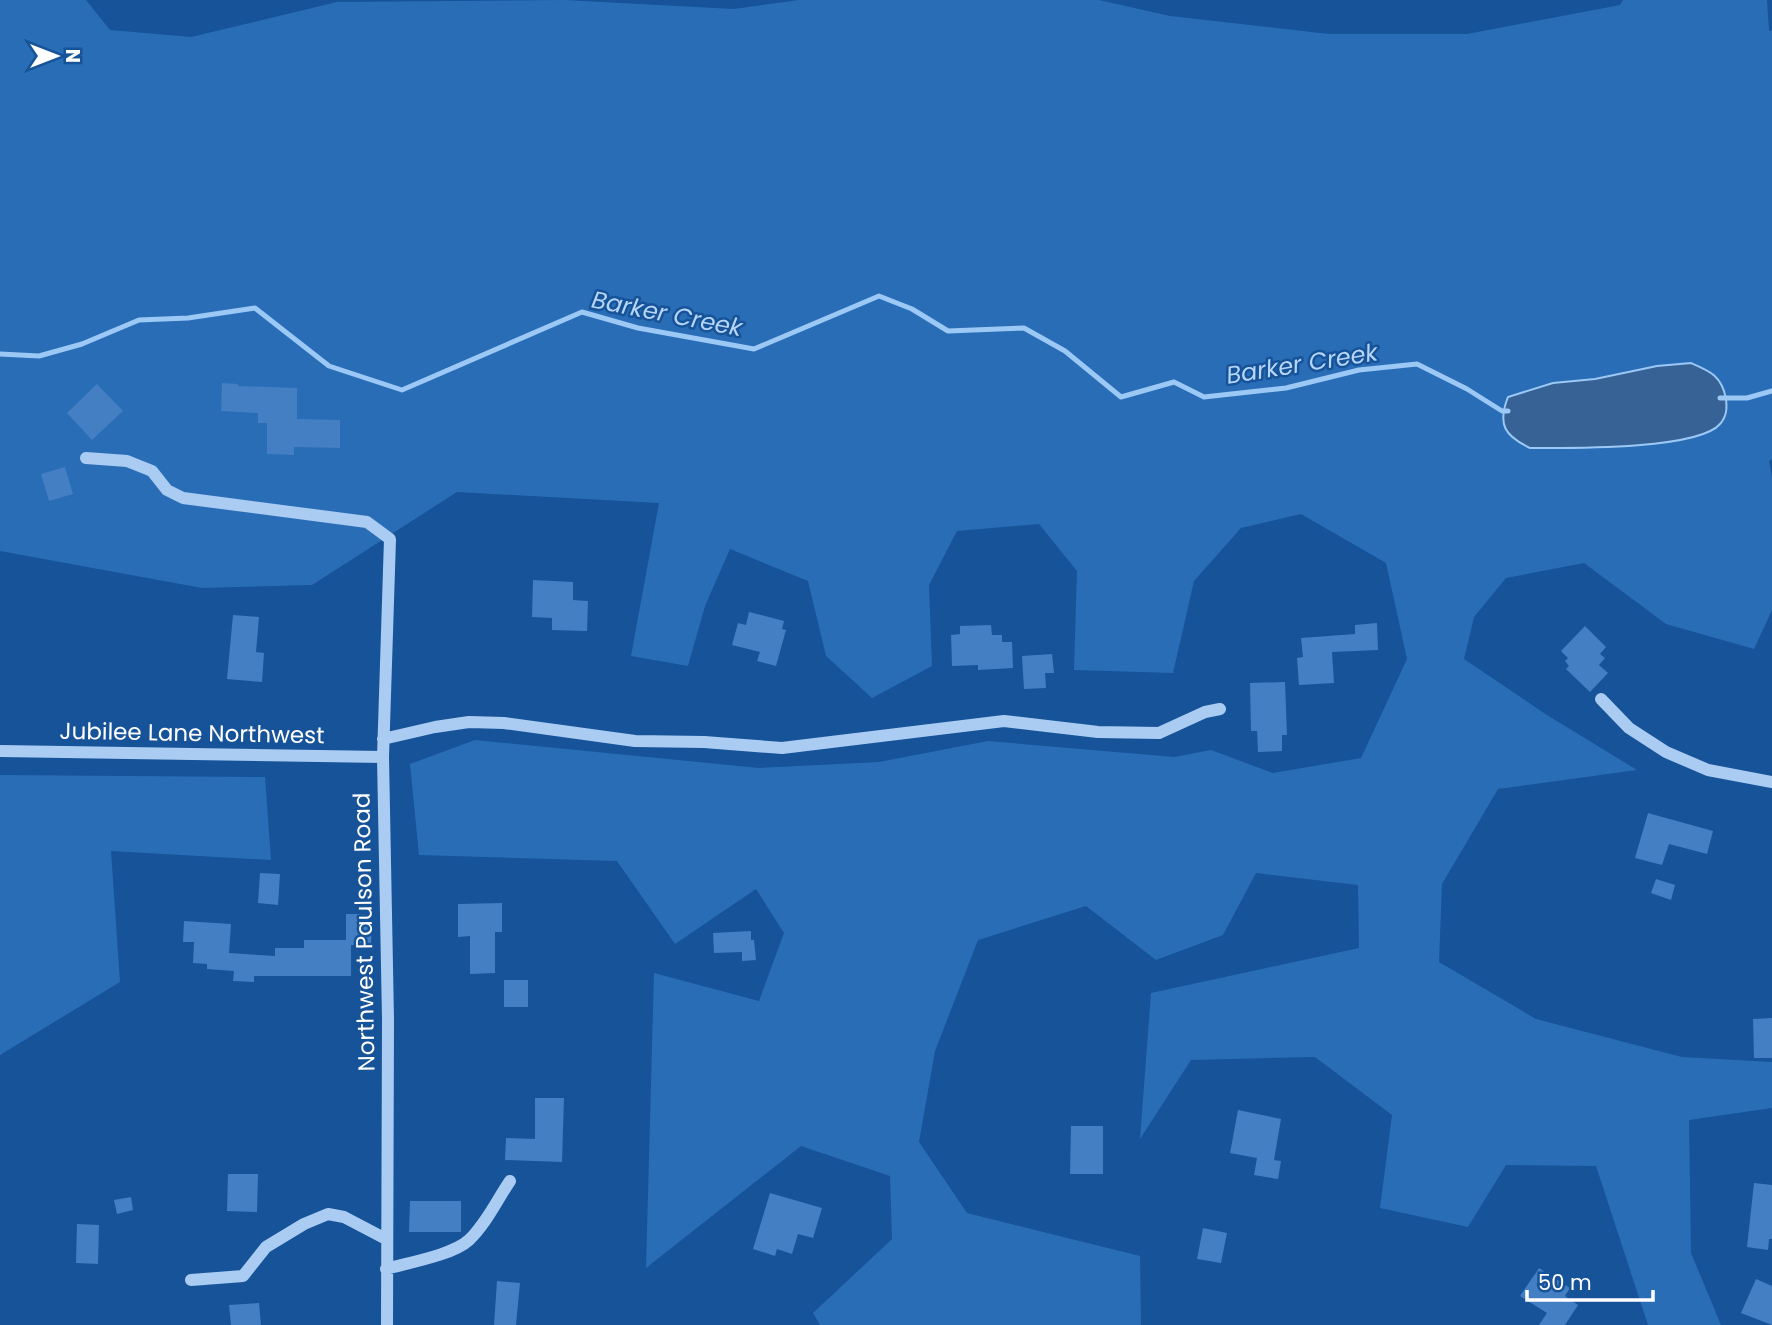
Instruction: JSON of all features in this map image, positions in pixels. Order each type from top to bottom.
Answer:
[{"type":"street","name":"Northwest Paulson Road","points":[[86,458],[127,461],[152,471],[167,490],[183,498],[368,522],[390,539],[383,739],[388,1019],[387,1325]]},
{"type":"street","points":[[1601,699],[1629,729],[1666,751],[1708,770],[1772,782]]},
{"type":"street","points":[[383,739],[470,722],[504,723],[635,741],[704,742],[782,748],[1004,721],[1098,732],[1159,733],[1205,712],[1220,709]]},
{"type":"street","name":"Jubilee Lane Northwest","points":[[0,751],[383,757]]},
{"type":"street","points":[[386,1269],[432,1257],[467,1243],[479,1230],[510,1181]]},
{"type":"street","points":[[191,1279],[243,1276],[266,1247],[304,1224],[328,1214],[344,1217],[386,1239]]},
{"type":"shaded area","points":[[0,0],[86,0],[110,30],[191,37],[337,2],[564,0],[734,9],[799,0],[1099,0],[1170,16],[1329,34],[1467,34],[1620,5],[1623,0],[1767,0],[1769,30],[1772,31],[1772,459],[1769,461],[1772,478],[1772,610],[1754,649],[1666,624],[1584,563],[1506,578],[1474,617],[1464,659],[1547,715],[1637,770],[1498,789],[1442,884],[1439,962],[1536,1019],[1682,1057],[1772,1062],[1772,1108],[1689,1120],[1691,1253],[1721,1325],[1648,1325],[1596,1166],[1506,1165],[1468,1227],[1380,1208],[1392,1115],[1315,1057],[1191,1060],[1140,1139],[1151,993],[1359,948],[1358,885],[1256,873],[1223,935],[1156,960],[1086,906],[978,940],[935,1051],[919,1142],[967,1213],[1140,1256],[1141,1325],[820,1325],[813,1313],[892,1239],[890,1176],[801,1146],[646,1268],[654,973],[759,1001],[784,933],[756,889],[675,944],[617,861],[419,855],[410,764],[475,740],[759,768],[879,762],[988,741],[1174,757],[1211,750],[1273,773],[1361,758],[1407,659],[1386,563],[1301,514],[1241,528],[1194,581],[1173,673],[1074,670],[1077,571],[1039,524],[957,531],[929,585],[932,666],[872,698],[826,656],[808,581],[730,549],[705,606],[688,666],[631,656],[659,503],[457,492],[312,585],[202,588],[0,551]],"holes":[[[1690,363],[1723,387],[1727,411],[1679,439],[1649,444],[1531,448],[1508,397],[1657,366]]]},
{"type":"shaded area","points":[[1691,363],[1714,375],[1722,385],[1726,409],[1720,424],[1686,439],[1631,446],[1530,448],[1509,434],[1504,422],[1508,397],[1553,383]]},
{"type":"shaded area","points":[[0,775],[265,777],[271,860],[111,851],[120,982],[0,1055]]},
{"type":"building","points":[[222,383],[297,388],[297,419],[340,420],[340,448],[294,447],[294,455],[267,454],[267,423],[258,423],[258,413],[221,411]]},
{"type":"building","points":[[97,384],[123,411],[92,440],[67,413]]},
{"type":"building","points":[[65,467],[73,494],[49,501],[41,474]]},
{"type":"building","points":[[533,580],[573,582],[573,600],[588,601],[587,631],[552,630],[552,618],[532,617]]},
{"type":"building","points":[[749,612],[784,621],[782,629],[786,630],[776,666],[757,661],[760,652],[732,645],[738,623],[746,625]]},
{"type":"building","points":[[233,615],[259,617],[256,652],[264,653],[262,682],[227,679]]},
{"type":"building","points":[[1377,623],[1378,650],[1332,652],[1334,683],[1299,685],[1297,658],[1303,657],[1301,638],[1355,634],[1355,625]]},
{"type":"building","points":[[991,625],[992,635],[1002,635],[1002,642],[1012,642],[1013,668],[978,670],[978,665],[952,666],[951,635],[960,634],[960,626]]},
{"type":"building","points":[[1585,626],[1606,647],[1600,654],[1605,658],[1599,665],[1608,673],[1590,692],[1566,669],[1569,666],[1565,661],[1568,658],[1561,651]]},
{"type":"building","points":[[1052,654],[1054,673],[1045,673],[1046,688],[1024,689],[1022,656]]},
{"type":"building","points":[[1285,682],[1287,735],[1282,735],[1282,751],[1258,752],[1257,731],[1251,731],[1250,683]]},
{"type":"building","points":[[1648,813],[1713,831],[1707,854],[1669,844],[1662,865],[1635,858]]},
{"type":"building","points":[[260,873],[280,874],[278,905],[258,903]]},
{"type":"building","points":[[1656,879],[1675,885],[1671,900],[1651,893]]},
{"type":"building","points":[[502,903],[502,932],[495,932],[495,973],[470,974],[470,936],[458,937],[458,904]]},
{"type":"building","points":[[346,914],[372,914],[371,945],[351,945],[351,976],[254,976],[254,982],[233,981],[234,971],[207,969],[207,964],[193,963],[194,942],[183,942],[184,921],[231,924],[229,953],[275,956],[275,948],[304,948],[304,940],[346,940]]},
{"type":"building","points":[[751,931],[756,960],[742,961],[742,952],[714,953],[713,933]]},
{"type":"building","points":[[504,980],[528,980],[528,1007],[504,1007]]},
{"type":"building","points":[[1772,1018],[1772,1058],[1754,1058],[1753,1019]]},
{"type":"building","points":[[535,1098],[564,1098],[562,1162],[505,1160],[506,1138],[535,1139]]},
{"type":"building","points":[[1238,1110],[1281,1119],[1274,1160],[1281,1161],[1278,1179],[1254,1175],[1257,1158],[1230,1153]]},
{"type":"building","points":[[1071,1126],[1103,1126],[1103,1174],[1070,1174]]},
{"type":"building","points":[[228,1174],[258,1174],[257,1212],[227,1211]]},
{"type":"building","points":[[1754,1183],[1772,1185],[1772,1239],[1769,1239],[1768,1250],[1747,1247]]},
{"type":"building","points":[[770,1193],[822,1208],[813,1238],[798,1234],[792,1254],[777,1249],[775,1256],[753,1249]]},
{"type":"building","points":[[131,1197],[133,1210],[117,1214],[114,1200]]},
{"type":"building","points":[[410,1201],[461,1201],[461,1232],[409,1232]]},
{"type":"building","points":[[77,1224],[99,1225],[98,1264],[76,1263]]},
{"type":"building","points":[[1203,1228],[1227,1233],[1221,1263],[1197,1259]]},
{"type":"building","points":[[1539,1268],[1570,1288],[1565,1296],[1578,1305],[1565,1325],[1539,1325],[1547,1313],[1520,1296]]},
{"type":"building","points":[[1756,1279],[1772,1286],[1772,1325],[1741,1313]]},
{"type":"building","points":[[497,1281],[520,1283],[516,1325],[494,1325]]},
{"type":"building","points":[[259,1303],[261,1325],[231,1325],[229,1305]]},
{"type":"waterway","name":"Barker Creek","points":[[0,354],[39,356],[82,344],[139,320],[188,318],[255,308],[329,366],[402,390],[582,312],[638,328],[754,349],[879,296],[912,309],[948,331],[1024,328],[1065,351],[1121,397],[1174,382],[1204,397],[1286,388],[1359,370],[1417,364],[1467,389],[1502,411],[1508,411]]},
{"type":"waterway","name":"Barker Creek","points":[[1720,398],[1747,398],[1772,391]]}]
